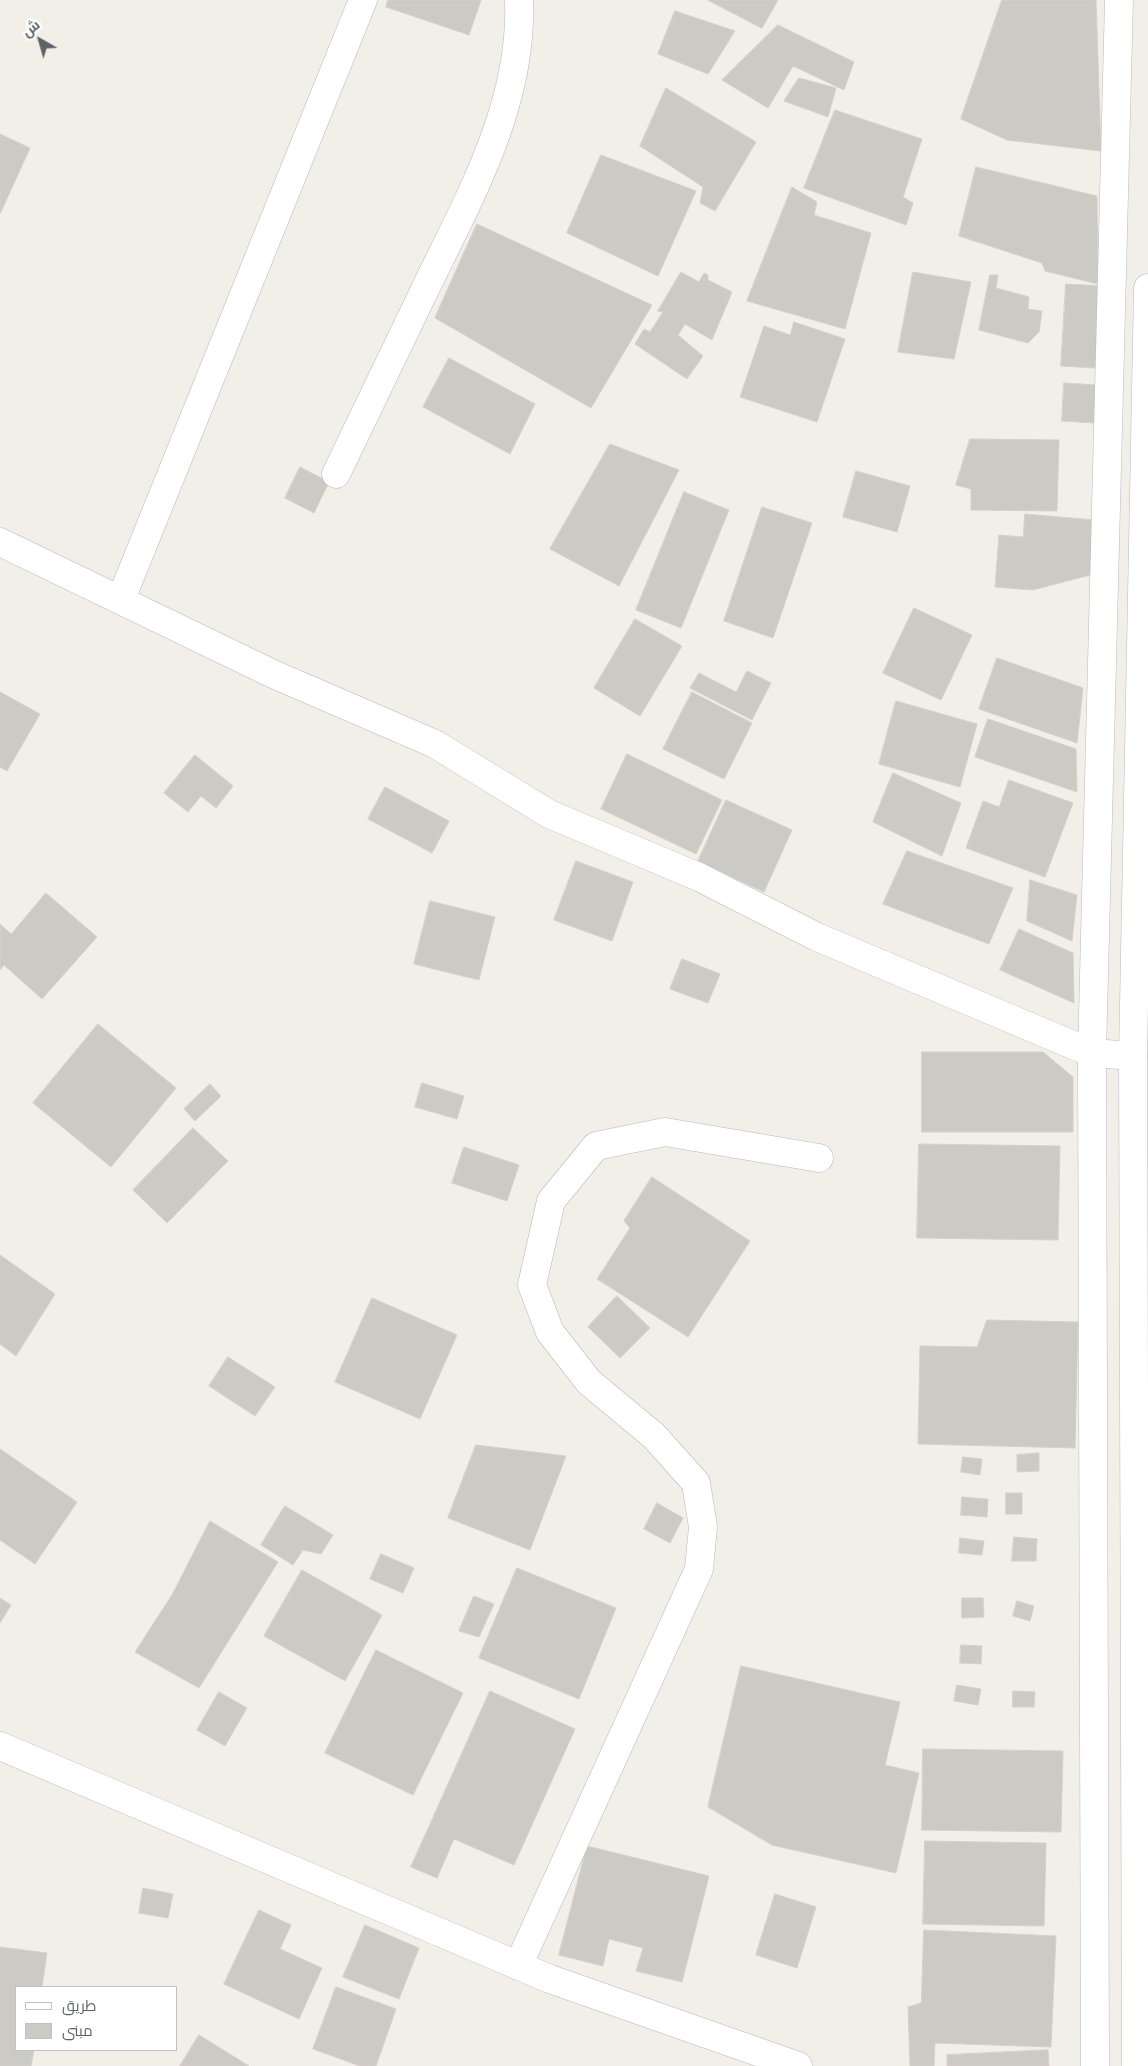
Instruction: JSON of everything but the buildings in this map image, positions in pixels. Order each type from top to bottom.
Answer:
[{"type":"street","points":[[121,600],[363,0]]},
{"type":"street","points":[[336,474],[480,177],[508,100],[519,20],[518,0]]},
{"type":"street","points":[[1095,2066],[1092,1053],[1119,0]]},
{"type":"street","points":[[1136,2066],[1133,1056],[1148,288]]},
{"type":"street","points":[[0,542],[273,674],[435,744],[549,814],[699,877],[817,937],[1092,1053],[1133,1056]]},
{"type":"street","points":[[518,1966],[698,1569],[703,1527],[696,1483],[654,1436],[589,1382],[550,1332],[532,1285],[551,1201],[596,1146],[665,1132],[819,1158]]},
{"type":"street","points":[[0,1746],[550,1979],[798,2066]]}]
